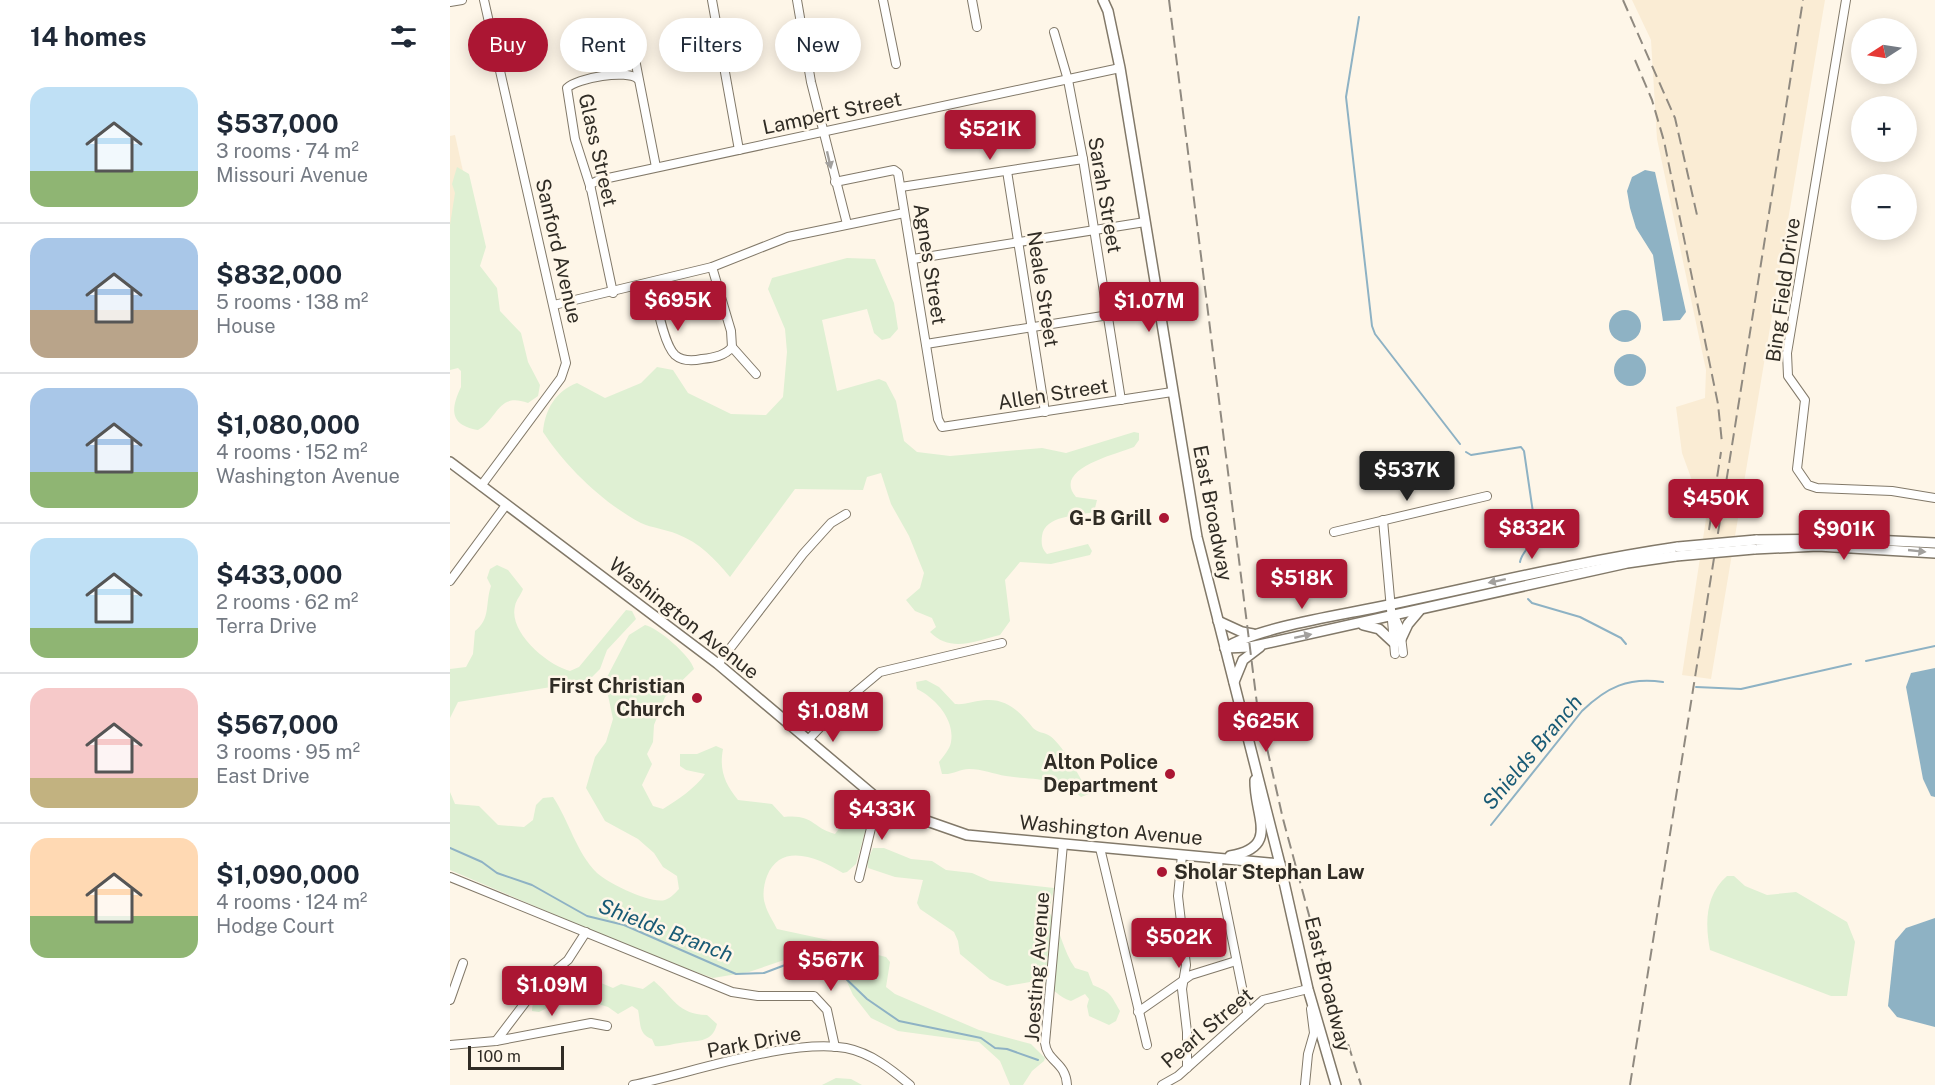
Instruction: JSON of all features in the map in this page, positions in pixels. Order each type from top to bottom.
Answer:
[{"type":"main road","name":"East Broadway","points":[[1103,0],[1108,11],[1120,68],[1197,537],[1281,864],[1308,989],[1336,1085]]},
{"type":"main road","name":"East Broadway","points":[[1108,11],[1111,0]]},
{"type":"main road","name":"Washington Avenue","points":[[450,462],[718,664],[878,799],[904,813],[967,835],[1281,864]]},
{"type":"main road","points":[[1225,648],[1392,604],[1619,556],[1852,538],[1935,543]]},
{"type":"main road","points":[[1755,544],[1935,553]]},
{"type":"main road","points":[[1218,621],[1263,639],[1358,624],[1677,551]]},
{"type":"main road","points":[[1358,624],[1379,629],[1397,640],[1407,624],[1422,609]]},
{"type":"main road","points":[[1233,682],[1243,660],[1263,639]]},
{"type":"main road","points":[[1218,858],[1249,852],[1259,843],[1262,826],[1255,797],[1256,769]]},
{"type":"street","points":[[450,2],[462,0]]},
{"type":"street","name":"Sanford Avenue","points":[[481,486],[565,370],[564,350],[484,0]]},
{"type":"street","points":[[712,0],[739,150]]},
{"type":"street","points":[[797,0],[823,132],[847,224]]},
{"type":"street","points":[[883,0],[896,64]]},
{"type":"street","points":[[972,0],[977,27]]},
{"type":"street","name":"Bing Field Drive","points":[[1846,0],[1787,353],[1788,376],[1805,400],[1797,469],[1802,480],[1817,488],[1892,491],[1935,498]]},
{"type":"street","name":"Sarah Street","points":[[1054,32],[1068,80],[1083,159],[1120,400]]},
{"type":"street","name":"Lampert Street","points":[[590,188],[594,182],[1120,68]]},
{"type":"street","points":[[637,72],[656,168]]},
{"type":"street","name":"Glass Street","points":[[613,293],[590,188],[575,139],[567,88],[573,83],[613,75],[631,74],[638,79]]},
{"type":"street","points":[[902,188],[1083,159]]},
{"type":"street","name":"Agnes Street","points":[[835,182],[894,170],[898,173],[940,426]]},
{"type":"street","name":"Neale Street","points":[[1007,171],[1045,412]]},
{"type":"street","points":[[554,305],[613,293],[712,267],[773,242],[904,213]]},
{"type":"street","points":[[913,259],[1145,222]]},
{"type":"street","points":[[712,267],[731,331],[732,347],[756,374]]},
{"type":"street","points":[[652,283],[668,344],[674,355],[692,360],[705,359],[726,353],[732,347]]},
{"type":"street","points":[[926,344],[1159,307]]},
{"type":"street","name":"Allen Street","points":[[940,426],[1172,392]]},
{"type":"street","points":[[1334,532],[1486,496]]},
{"type":"street","points":[[450,581],[506,505]]},
{"type":"street","points":[[718,664],[803,554],[831,523],[846,514]]},
{"type":"street","points":[[1383,520],[1399,654]]},
{"type":"street","points":[[808,740],[843,703],[880,672],[1002,643]]},
{"type":"street","points":[[860,878],[878,799]]},
{"type":"street","name":"Joesting Avenue","points":[[1063,844],[1046,1042],[1048,1053],[1061,1065],[1067,1085]]},
{"type":"street","points":[[1100,848],[1147,1045]]},
{"type":"street","points":[[1182,855],[1178,896],[1186,965],[1184,982],[1187,1068]]},
{"type":"street","points":[[1218,858],[1246,1012]]},
{"type":"street","points":[[450,877],[732,992],[778,997],[810,995],[820,999],[827,1010],[835,1047]]},
{"type":"street","points":[[496,1041],[540,983],[568,960],[586,932]]},
{"type":"street","points":[[1138,1012],[1191,975],[1236,961]]},
{"type":"street","points":[[450,1000],[463,963]]},
{"type":"street","points":[[1305,1085],[1308,1054],[1314,1033],[1308,989]]},
{"type":"street","name":"Pearl Street","points":[[1162,1085],[1187,1068],[1246,1012],[1269,997],[1308,989]]},
{"type":"street","points":[[450,1045],[496,1041],[580,1024],[596,1023],[607,1026]]},
{"type":"street","points":[[1038,1046],[1048,1053]]},
{"type":"street","name":"Park Drive","points":[[633,1085],[784,1050],[835,1047],[874,1059],[910,1085]]},
{"type":"shaded area","points":[[1632,0],[1825,0],[1711,679],[1682,675],[1706,519],[1682,453],[1676,407],[1705,398],[1706,370],[1657,139],[1651,40]]},
{"type":"shaded area","points":[[455,135],[472,212],[450,277],[450,136]]},
{"type":"green space","points":[[457,167],[469,174],[486,247],[480,266],[497,288],[500,311],[521,333],[528,362],[540,385],[538,396],[528,403],[510,401],[504,404],[478,430],[469,428],[457,420],[454,409],[461,387],[461,371],[458,368],[450,370],[450,225],[455,193],[452,184]]},
{"type":"green space","points":[[847,258],[875,259],[894,303],[898,329],[890,338],[882,340],[874,333],[867,309],[822,320],[837,391],[879,379],[886,382],[896,401],[904,441],[917,452],[950,456],[1042,448],[1066,453],[1134,432],[1139,433],[1139,440],[1134,447],[1088,464],[1072,478],[1071,487],[1076,497],[1097,500],[1094,512],[1055,520],[1044,529],[1042,546],[1047,554],[1088,544],[1092,551],[1090,555],[1051,564],[1020,562],[1005,580],[1010,621],[1000,635],[964,644],[946,642],[930,632],[936,627],[932,618],[915,611],[906,600],[920,588],[924,573],[909,536],[891,504],[881,473],[867,477],[863,490],[795,489],[730,577],[712,557],[693,542],[672,532],[641,523],[599,495],[574,471],[543,432],[549,408],[570,386],[577,383],[605,398],[641,383],[657,367],[673,370],[688,393],[731,414],[766,415],[783,397],[787,352],[785,329],[768,289],[772,278]]},
{"type":"green space","points":[[497,565],[508,570],[523,589],[516,604],[514,616],[524,637],[532,647],[561,668],[570,671],[579,667],[626,610],[632,611],[636,619],[607,650],[600,669],[588,681],[458,702],[450,718],[450,669],[466,667],[473,654],[475,631],[486,616],[491,586],[487,578],[490,569]]},
{"type":"green space","points":[[645,625],[673,643],[692,663],[694,669],[665,697],[654,725],[653,742],[647,754],[652,764],[642,785],[653,806],[663,809],[691,789],[705,774],[686,770],[680,766],[680,754],[697,754],[716,746],[723,749],[724,776],[738,800],[772,804],[784,817],[807,819],[835,834],[857,798],[865,801],[871,809],[870,814],[856,864],[847,872],[843,873],[823,862],[801,856],[781,859],[773,865],[766,879],[764,897],[767,910],[777,929],[833,941],[865,960],[878,955],[886,957],[890,962],[886,987],[895,994],[979,1030],[1031,1044],[1045,1058],[1032,1071],[1023,1085],[1010,1085],[1000,1061],[979,1042],[898,1031],[871,1018],[853,995],[840,967],[820,957],[793,957],[749,972],[713,978],[654,957],[450,870],[450,792],[455,804],[479,806],[498,825],[524,827],[533,820],[536,805],[543,798],[553,797],[584,856],[602,877],[619,887],[650,899],[665,900],[679,889],[677,876],[663,867],[654,853],[638,839],[605,821],[586,788],[595,757],[606,742],[613,719],[605,681],[629,635]]},
{"type":"green space","points":[[926,680],[939,687],[955,704],[995,700],[1008,704],[1035,730],[1055,740],[1089,794],[1081,797],[1055,783],[979,770],[966,769],[942,774],[939,762],[951,742],[950,725],[937,704],[917,689],[916,682]]},
{"type":"green space","points":[[873,848],[884,848],[911,859],[932,861],[946,870],[972,873],[990,881],[1054,888],[1049,912],[1068,955],[1075,968],[1088,972],[1093,985],[1112,997],[1120,1011],[1116,1021],[1109,1025],[1089,1016],[1087,1006],[1089,999],[1085,994],[1071,1001],[1059,995],[1041,980],[1007,986],[990,979],[960,954],[954,932],[920,909],[917,903],[923,880],[895,877],[868,868],[867,862]]},
{"type":"green space","points":[[1727,876],[1734,876],[1745,886],[1767,895],[1796,892],[1847,922],[1855,942],[1847,996],[1831,996],[1710,950],[1707,930],[1708,910],[1714,892]]},
{"type":"green space","points":[[567,975],[582,975],[613,988],[621,984],[643,989],[654,981],[682,1008],[689,1012],[707,1015],[717,1024],[715,1030],[703,1040],[655,1046],[652,1039],[642,1031],[638,1010],[632,1006],[618,1014],[608,1007],[571,996],[539,1012],[532,1011],[539,992]]},
{"type":"green space","points":[[836,1078],[851,1079],[862,1085],[822,1085]]},
{"type":"water","points":[[1645,170],[1655,172],[1686,312],[1680,320],[1663,321],[1653,255],[1636,228],[1630,208],[1627,191],[1632,177]]},
{"type":"water","points":[[1625,310],[1636,315],[1641,326],[1636,337],[1625,342],[1614,337],[1609,326],[1614,315]]},
{"type":"water","points":[[1630,354],[1641,359],[1646,370],[1641,381],[1630,386],[1619,381],[1614,370],[1619,359]]},
{"type":"water","points":[[1935,668],[1935,797],[1931,796],[1923,779],[1906,687],[1911,673]]},
{"type":"water","points":[[1935,918],[1935,1027],[1897,1017],[1888,1006],[1895,941],[1906,928]]},
{"type":"waterway","points":[[1359,17],[1346,97],[1372,326],[1375,334],[1460,444]]},
{"type":"waterway","points":[[1466,452],[1471,455],[1521,447],[1524,451],[1536,533],[1520,562]]},
{"type":"waterway","points":[[1528,599],[1532,603],[1580,617],[1621,638],[1626,644]]},
{"type":"waterway","name":"Shields Branch","points":[[1866,661],[1935,646]]},
{"type":"waterway","name":"Shields Branch","points":[[1696,687],[1741,689],[1851,664]]},
{"type":"waterway","name":"Shields Branch","points":[[1491,825],[1582,711],[1591,703],[1609,690],[1629,683],[1663,682]]},
{"type":"waterway","name":"Shields Branch","points":[[450,848],[482,862],[497,873],[532,885],[587,916],[624,925],[736,974],[764,973],[793,962],[808,960],[824,964],[840,973],[867,999],[899,1021],[981,1038],[995,1048],[1007,1049],[1038,1060]]},
{"type":"railway","points":[[1169,0],[1257,704],[1283,819],[1319,952],[1361,1085]]},
{"type":"railway","points":[[1623,0],[1675,118],[1697,215]]},
{"type":"railway","points":[[1630,1085],[1803,0]]},
{"type":"railway","points":[[1635,60],[1652,100],[1664,141],[1718,404],[1722,443]]},
{"type":"railway","points":[[1709,530],[1721,452]]},
{"type":"place","name":"G-B Grill","points":[[1164,518]]},
{"type":"place","name":"First Christian Church","points":[[697,698]]},
{"type":"place","name":"Alton Police Department","points":[[1170,774]]},
{"type":"place","name":"Sholar Stephan Law","points":[[1162,872]]}]
